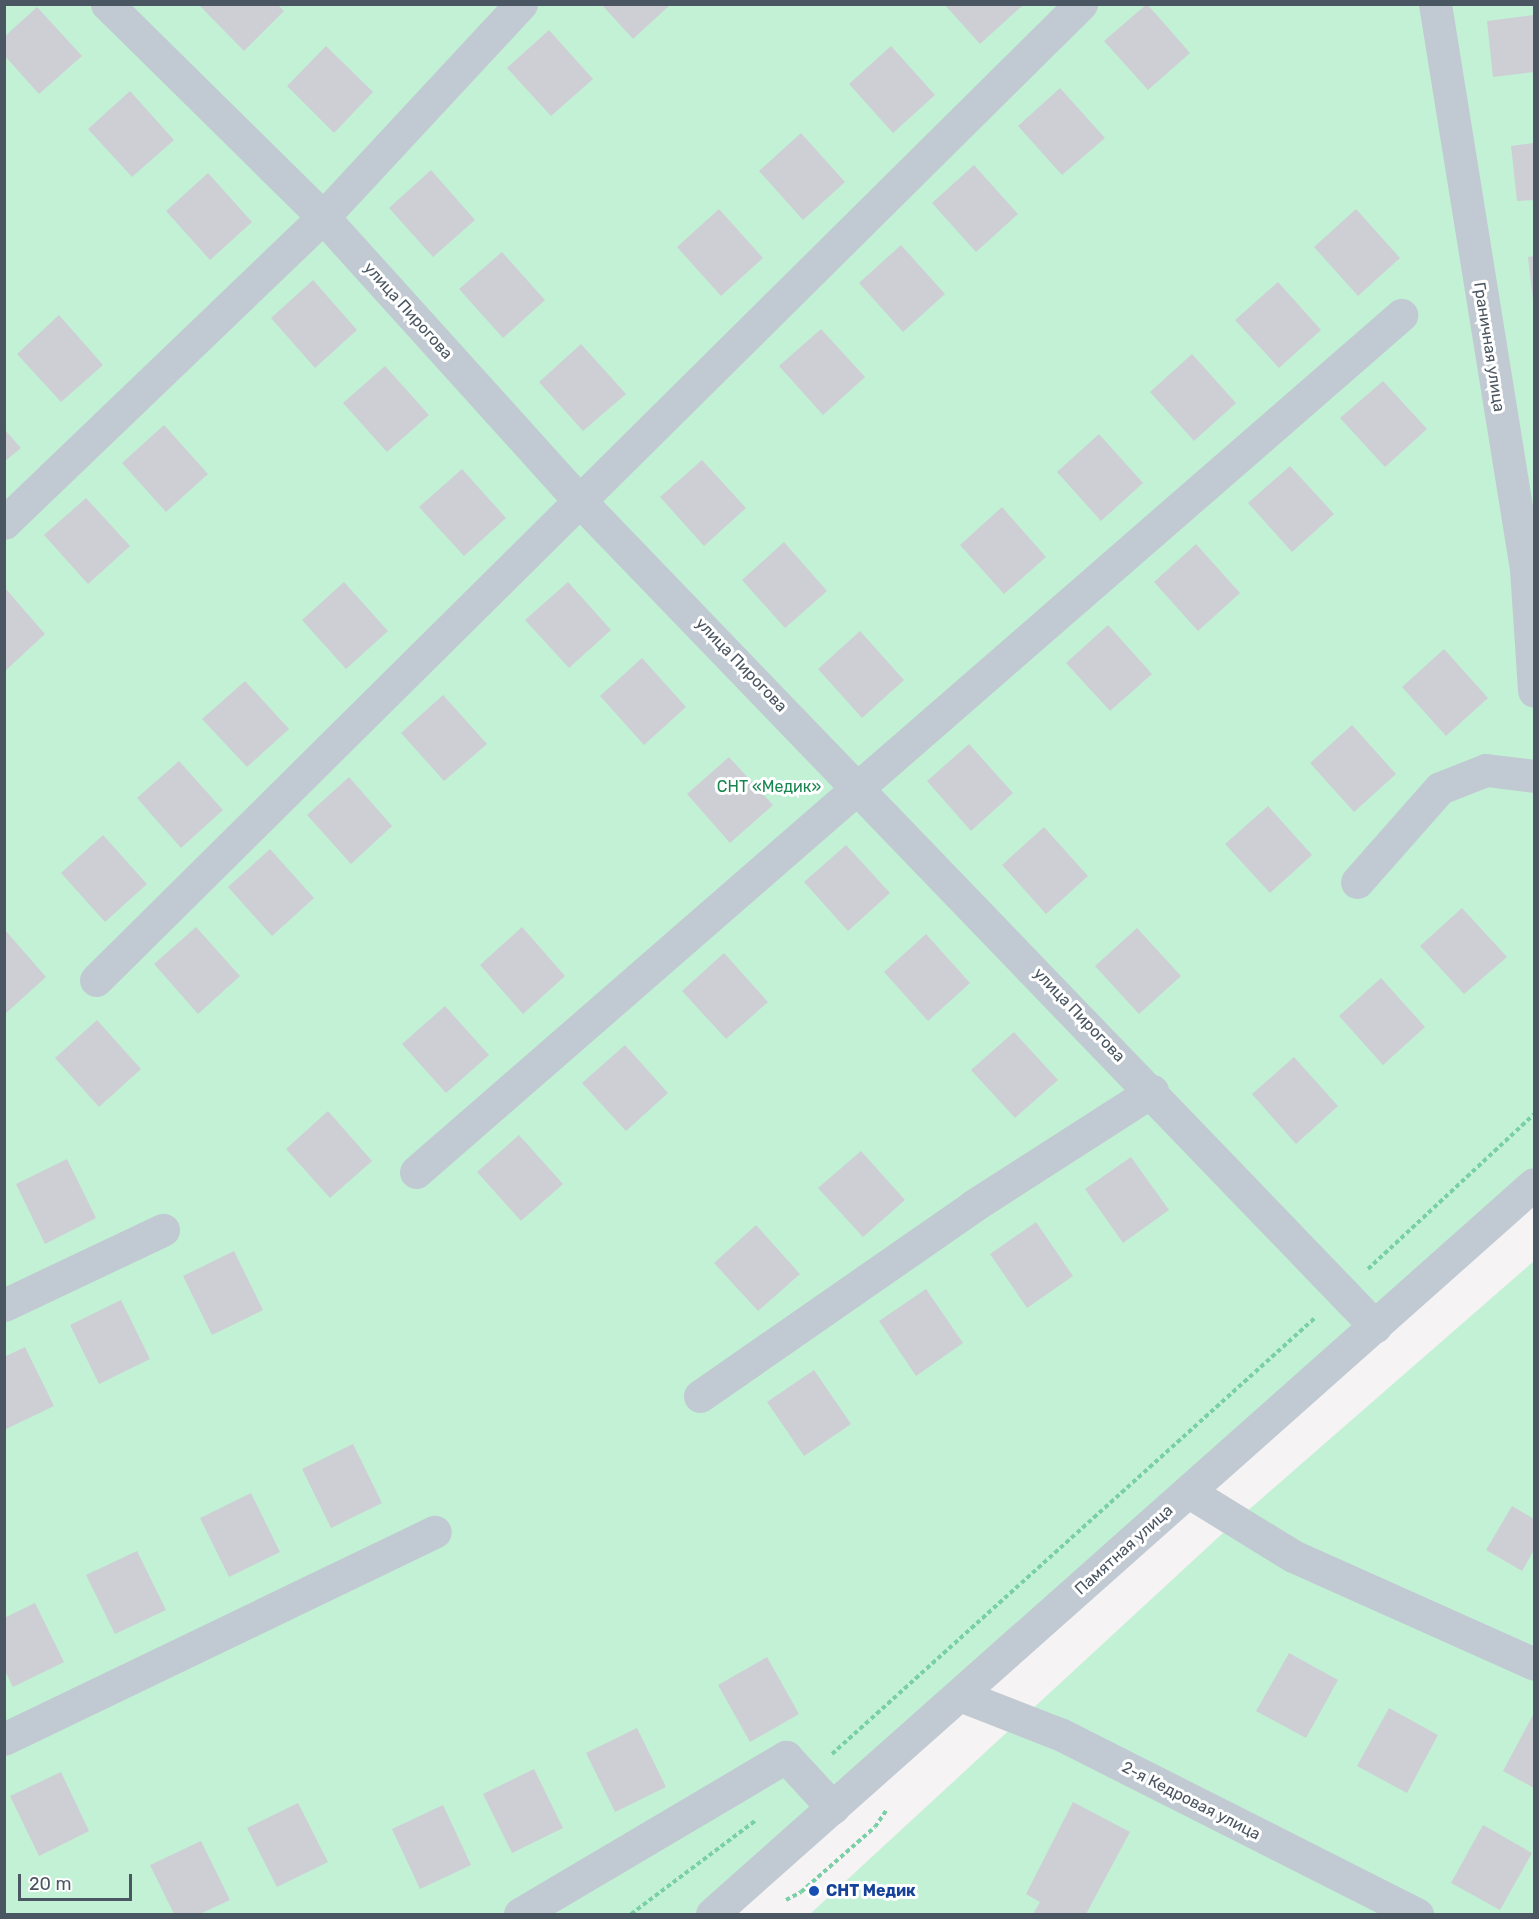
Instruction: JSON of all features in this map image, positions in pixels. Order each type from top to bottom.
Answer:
[{"type":"street","name":"улица Пирогова","points":[[107,4],[323,217],[578,499],[1152,1091],[1375,1326]]},
{"type":"street","points":[[4,523],[323,217],[521,4]]},
{"type":"street","points":[[96,981],[578,499],[1081,4]]},
{"type":"street","name":"Граничная улица","points":[[1435,4],[1526,569],[1534,691]]},
{"type":"street","points":[[416,1172],[1401,315]]},
{"type":"street","points":[[1357,882],[1440,788],[1486,770],[1534,776]]},
{"type":"street","points":[[700,1396],[973,1206],[1152,1091]]},
{"type":"street","name":"Памятная улица","points":[[712,1914],[962,1696],[1375,1326],[1531,1193]]},
{"type":"street","points":[[4,1305],[163,1230]]},
{"type":"street","points":[[1190,1492],[1293,1556],[1534,1664]]},
{"type":"street","points":[[4,1739],[435,1532]]},
{"type":"street","name":"2-я Кедровая улица","points":[[962,1696],[1062,1735],[1417,1914]]},
{"type":"street","points":[[520,1914],[786,1757],[833,1808]]},
{"type":"path","points":[[1362,1274],[1534,1114]]},
{"type":"path","points":[[824,1761],[1322,1312]]},
{"type":"path","points":[[631,1914],[761,1816]]},
{"type":"green space","name":"СНТ «Медик»","points":[[5,5],[1534,5],[1534,1184],[710,1914],[5,1914]]},
{"type":"green space","points":[[1534,1261],[1534,1914],[810,1914],[1237,1520]]},
{"type":"building","points":[[198,4],[277,4],[284,11],[244,51]]},
{"type":"building","points":[[601,4],[671,4],[633,39]]},
{"type":"building","points":[[944,4],[1021,4],[1022,6],[980,44]]},
{"type":"building","points":[[1147,4],[1190,53],[1148,90],[1104,41]]},
{"type":"building","points":[[37,7],[82,56],[39,94],[4,55],[4,37]]},
{"type":"building","points":[[1534,15],[1534,72],[1493,77],[1487,21]]},
{"type":"building","points":[[549,30],[593,79],[551,116],[507,68]]},
{"type":"building","points":[[326,46],[373,92],[334,133],[287,86]]},
{"type":"building","points":[[891,46],[935,95],[893,133],[849,84]]},
{"type":"building","points":[[1060,88],[1105,138],[1062,175],[1018,126]]},
{"type":"building","points":[[130,91],[174,140],[132,177],[88,129]]},
{"type":"building","points":[[801,133],[845,182],[803,220],[759,171]]},
{"type":"building","points":[[1534,143],[1534,200],[1517,201],[1511,146]]},
{"type":"building","points":[[974,165],[1018,214],[976,252],[932,203]]},
{"type":"building","points":[[431,170],[475,220],[433,257],[389,208]]},
{"type":"building","points":[[208,173],[252,222],[210,260],[166,211]]},
{"type":"building","points":[[719,209],[763,258],[721,296],[677,247]]},
{"type":"building","points":[[1356,209],[1400,258],[1358,296],[1314,247]]},
{"type":"building","points":[[901,245],[945,294],[903,332],[859,283]]},
{"type":"building","points":[[502,252],[545,300],[503,338],[459,289]]},
{"type":"building","points":[[1534,256],[1534,300],[1533,300],[1528,257]]},
{"type":"building","points":[[313,280],[357,330],[315,368],[271,318]]},
{"type":"building","points":[[1278,282],[1321,330],[1279,368],[1235,320]]},
{"type":"building","points":[[59,315],[103,365],[61,402],[17,354]]},
{"type":"building","points":[[821,329],[865,377],[823,415],[779,366]]},
{"type":"building","points":[[581,344],[626,394],[583,431],[539,382]]},
{"type":"building","points":[[1192,354],[1236,403],[1194,441],[1150,392]]},
{"type":"building","points":[[385,366],[429,415],[387,452],[343,403]]},
{"type":"building","points":[[1383,381],[1427,429],[1385,467],[1340,418]]},
{"type":"building","points":[[164,425],[208,474],[166,512],[122,463]]},
{"type":"building","points":[[4,429],[21,448],[4,462]]},
{"type":"building","points":[[1099,434],[1143,483],[1101,521],[1057,472]]},
{"type":"building","points":[[702,460],[746,508],[704,546],[660,497]]},
{"type":"building","points":[[1290,466],[1334,514],[1292,552],[1248,503]]},
{"type":"building","points":[[462,469],[506,518],[464,556],[419,507]]},
{"type":"building","points":[[86,498],[130,546],[88,584],[44,535]]},
{"type":"building","points":[[1002,507],[1046,557],[1004,594],[960,545]]},
{"type":"building","points":[[784,542],[827,591],[785,628],[742,580]]},
{"type":"building","points":[[1196,544],[1240,593],[1198,631],[1154,582]]},
{"type":"building","points":[[344,582],[388,631],[346,669],[302,620]]},
{"type":"building","points":[[568,582],[611,630],[569,668],[525,620]]},
{"type":"building","points":[[5,588],[45,634],[5,671]]},
{"type":"building","points":[[1108,625],[1152,674],[1110,711],[1066,663]]},
{"type":"building","points":[[860,631],[904,680],[862,718],[818,669]]},
{"type":"building","points":[[1444,649],[1488,698],[1446,736],[1402,687]]},
{"type":"building","points":[[642,658],[686,707],[644,745],[600,696]]},
{"type":"building","points":[[245,681],[289,729],[247,767],[202,719]]},
{"type":"building","points":[[443,695],[487,744],[444,781],[401,733]]},
{"type":"building","points":[[1352,725],[1396,774],[1354,812],[1310,763]]},
{"type":"building","points":[[969,744],[1013,793],[971,831],[927,781]]},
{"type":"building","points":[[729,757],[773,805],[730,843],[687,794]]},
{"type":"building","points":[[179,761],[223,810],[181,848],[137,798]]},
{"type":"building","points":[[349,777],[392,826],[351,864],[307,815]]},
{"type":"building","points":[[1268,806],[1312,855],[1270,893],[1225,844]]},
{"type":"building","points":[[1044,827],[1088,876],[1046,914],[1002,865]]},
{"type":"building","points":[[103,835],[147,884],[105,922],[61,873]]},
{"type":"building","points":[[846,845],[890,893],[848,931],[804,882]]},
{"type":"building","points":[[270,849],[314,898],[272,936],[228,887]]},
{"type":"building","points":[[1462,908],[1507,957],[1464,994],[1420,946]]},
{"type":"building","points":[[196,927],[240,976],[198,1014],[154,964]]},
{"type":"building","points":[[522,927],[565,976],[523,1014],[480,965]]},
{"type":"building","points":[[1137,928],[1181,976],[1139,1014],[1095,966]]},
{"type":"building","points":[[5,930],[46,977],[5,1014]]},
{"type":"building","points":[[926,934],[970,983],[928,1021],[884,972]]},
{"type":"building","points":[[724,953],[768,1002],[726,1039],[682,991]]},
{"type":"building","points":[[1381,978],[1425,1027],[1383,1065],[1339,1016]]},
{"type":"building","points":[[445,1006],[489,1055],[446,1093],[402,1044]]},
{"type":"building","points":[[97,1020],[141,1069],[99,1107],[55,1058]]},
{"type":"building","points":[[1014,1032],[1058,1080],[1015,1118],[971,1070]]},
{"type":"building","points":[[625,1045],[668,1093],[626,1131],[582,1083]]},
{"type":"building","points":[[1294,1057],[1338,1106],[1296,1144],[1252,1094]]},
{"type":"building","points":[[328,1111],[372,1161],[330,1198],[286,1149]]},
{"type":"building","points":[[519,1135],[563,1184],[521,1221],[477,1172]]},
{"type":"building","points":[[861,1151],[905,1200],[863,1237],[818,1188]]},
{"type":"building","points":[[1131,1157],[1169,1210],[1123,1243],[1085,1189]]},
{"type":"building","points":[[67,1159],[96,1218],[45,1244],[16,1184]]},
{"type":"building","points":[[1036,1222],[1073,1276],[1027,1308],[990,1254]]},
{"type":"building","points":[[756,1225],[800,1274],[758,1311],[714,1263]]},
{"type":"building","points":[[234,1251],[263,1310],[212,1335],[183,1276]]},
{"type":"building","points":[[926,1289],[963,1343],[916,1376],[879,1321]]},
{"type":"building","points":[[121,1300],[150,1359],[99,1384],[70,1325]]},
{"type":"building","points":[[25,1347],[54,1406],[4,1430],[4,1357]]},
{"type":"building","points":[[814,1370],[851,1424],[804,1456],[767,1402]]},
{"type":"building","points":[[353,1444],[382,1503],[331,1528],[302,1469]]},
{"type":"building","points":[[251,1493],[280,1552],[229,1577],[200,1518]]},
{"type":"building","points":[[1512,1506],[1534,1519],[1534,1550],[1522,1571],[1486,1550]]},
{"type":"building","points":[[137,1551],[166,1610],[115,1634],[86,1575]]},
{"type":"building","points":[[35,1603],[64,1662],[13,1687],[4,1669],[4,1618]]},
{"type":"building","points":[[1289,1653],[1338,1680],[1306,1738],[1256,1711]]},
{"type":"building","points":[[767,1657],[799,1714],[750,1742],[718,1685]]},
{"type":"building","points":[[1389,1708],[1438,1735],[1407,1793],[1357,1766]]},
{"type":"building","points":[[1534,1713],[1534,1788],[1503,1771]]},
{"type":"building","points":[[637,1728],[666,1787],[615,1812],[586,1753]]},
{"type":"building","points":[[534,1769],[563,1828],[512,1853],[483,1794]]},
{"type":"building","points":[[61,1772],[89,1831],[39,1856],[10,1796]]},
{"type":"building","points":[[1073,1802],[1130,1832],[1086,1914],[1033,1914],[1040,1902],[1026,1894]]},
{"type":"building","points":[[298,1803],[328,1862],[277,1887],[247,1828]]},
{"type":"building","points":[[443,1805],[471,1865],[420,1889],[392,1829]]},
{"type":"building","points":[[1483,1825],[1532,1853],[1500,1910],[1451,1883]]},
{"type":"building","points":[[201,1841],[230,1900],[200,1914],[174,1914],[150,1865]]},
{"type":"place","name":"СНТ Медик","points":[[814,1891]]}]
